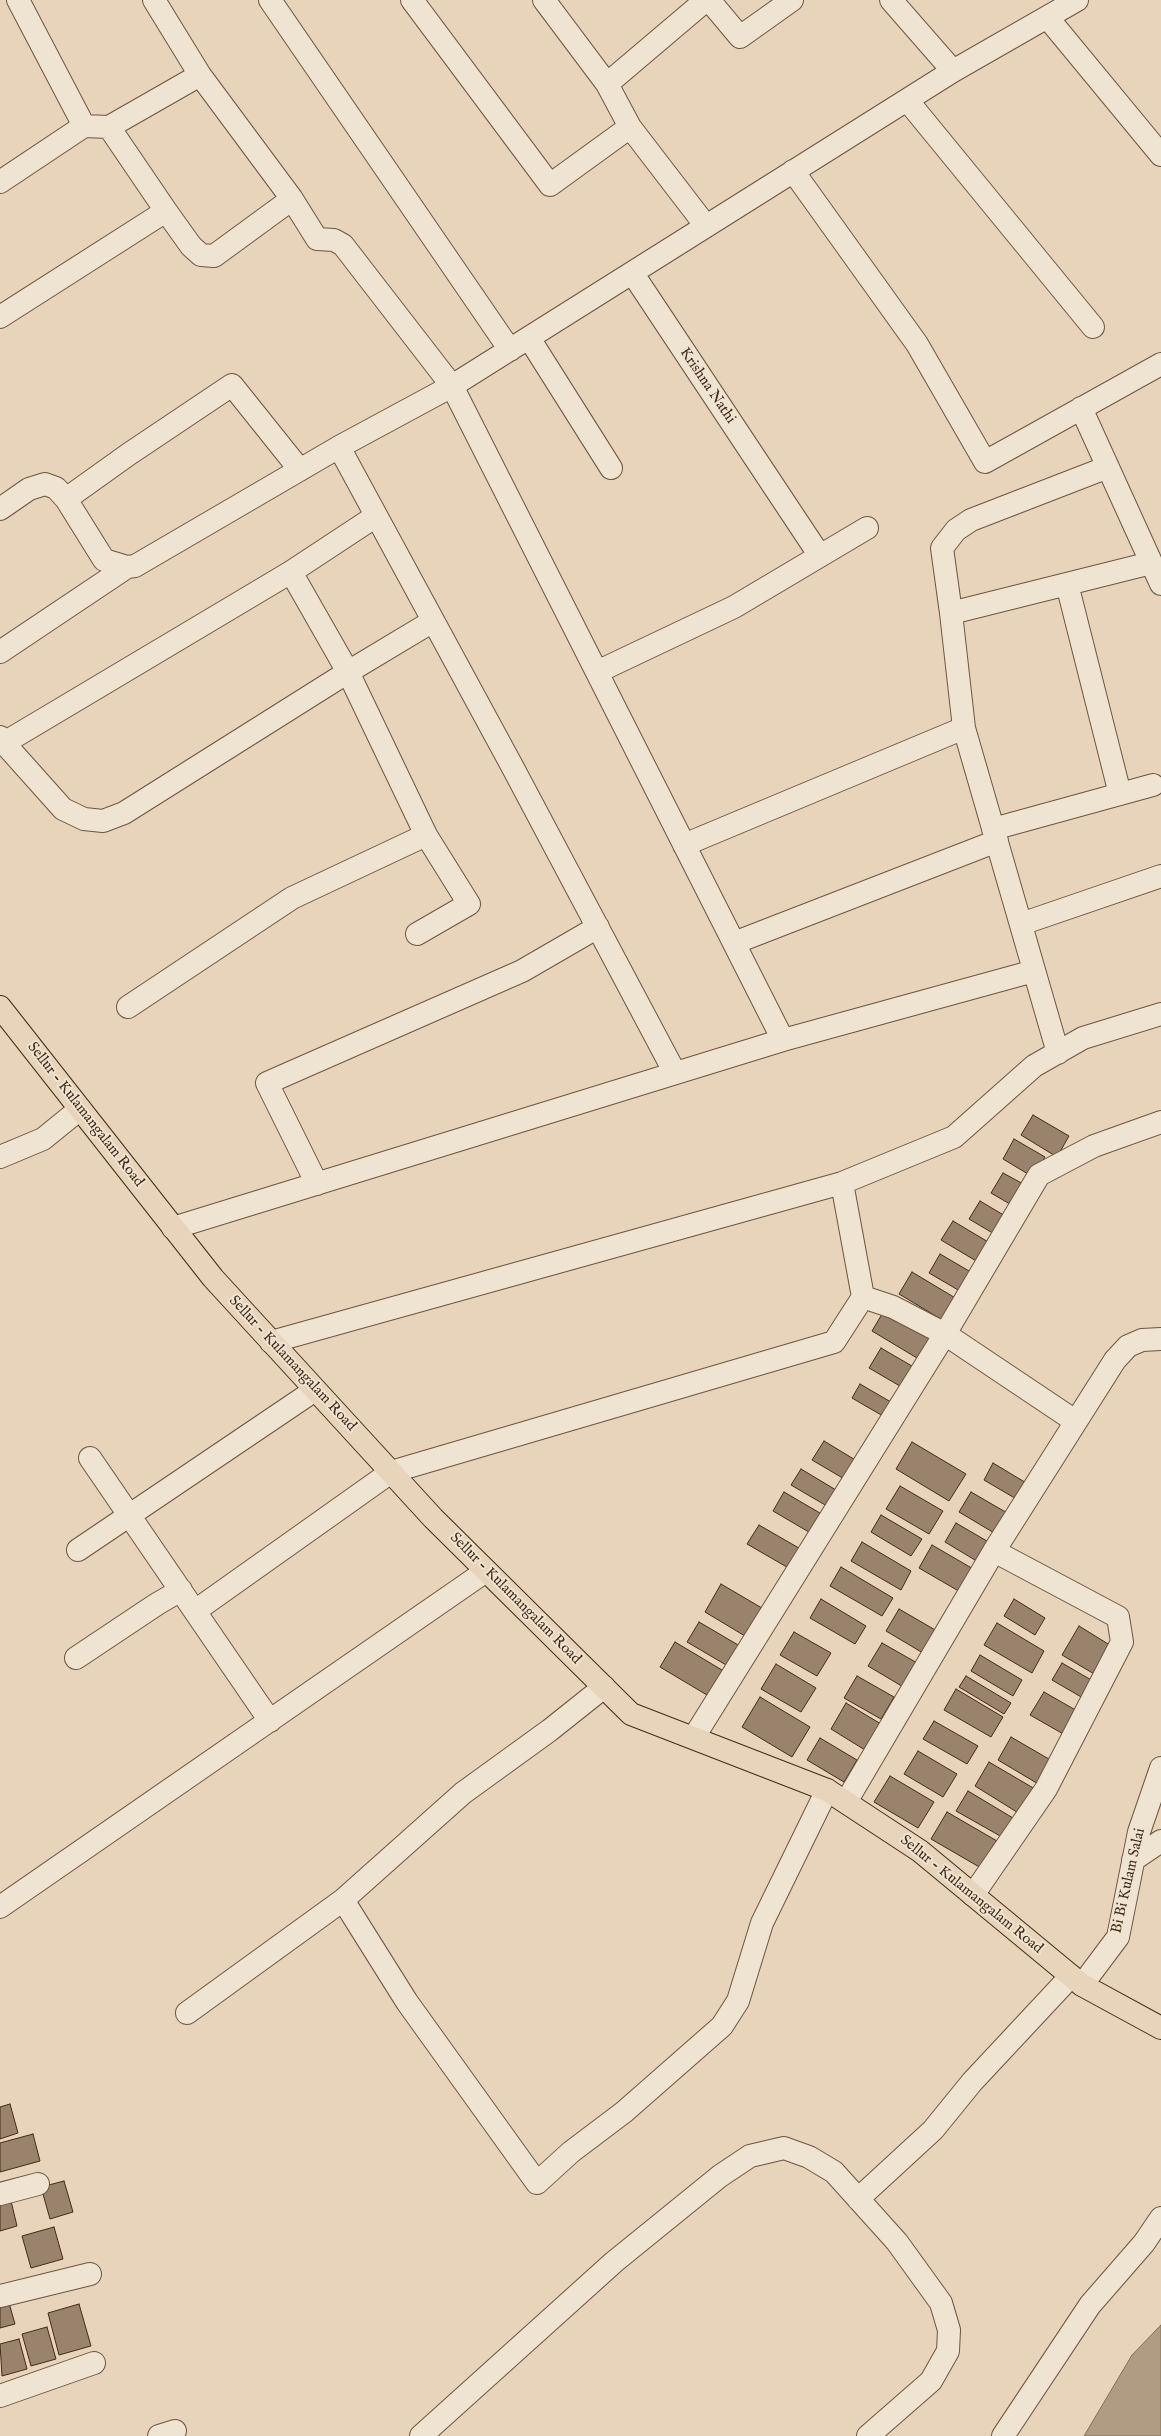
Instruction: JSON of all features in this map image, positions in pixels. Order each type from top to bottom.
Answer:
[{"type":"main road","name":"Sellur - Kulamangalam Road","points":[[0,1008],[213,1278],[391,1472],[486,1571],[631,1714],[827,1790],[920,1851],[1077,1981],[1161,2028]]},
{"type":"street","points":[[18,0],[84,126]]},
{"type":"street","points":[[154,0],[200,75],[292,199],[317,239],[334,240],[343,245],[452,386],[783,1040]]},
{"type":"street","points":[[270,0],[510,350]]},
{"type":"street","points":[[412,0],[550,185],[630,127]]},
{"type":"street","points":[[544,0],[607,84],[630,127],[706,226]]},
{"type":"street","points":[[607,84],[708,0],[740,38],[792,0]]},
{"type":"street","points":[[891,0],[953,71]]},
{"type":"street","points":[[0,509],[29,489],[45,484],[56,488],[66,499],[104,560],[127,567],[136,566],[339,447],[452,386],[633,274],[706,226],[953,71],[1077,0]]},
{"type":"street","points":[[1047,17],[1161,155]]},
{"type":"street","points":[[0,182],[84,126],[109,127],[200,75]]},
{"type":"street","points":[[907,100],[1093,327]]},
{"type":"street","points":[[109,127],[166,211],[191,246],[201,256],[214,256],[292,199]]},
{"type":"street","points":[[793,171],[917,344],[985,462],[1161,364]]},
{"type":"street","points":[[0,316],[166,211]]},
{"type":"street","name":"Krishna Nathi","points":[[633,274],[820,556]]},
{"type":"street","points":[[529,338],[611,468]]},
{"type":"street","points":[[66,499],[129,454],[232,385],[300,470]]},
{"type":"street","points":[[1082,408],[1161,584]]},
{"type":"street","points":[[339,447],[598,927],[675,1073]]},
{"type":"street","points":[[1058,1053],[964,728],[942,548],[956,530],[971,520],[1108,467]]},
{"type":"street","points":[[376,516],[291,572],[2,740],[64,809],[84,819],[103,821],[124,813],[348,672],[433,621]]},
{"type":"street","points":[[597,672],[734,607],[868,528]]},
{"type":"street","points":[[951,613],[1151,563]]},
{"type":"street","points":[[0,652],[127,567]]},
{"type":"street","points":[[291,572],[348,672],[426,835],[469,904],[417,934]]},
{"type":"street","points":[[1067,584],[1120,794]]},
{"type":"street","points":[[684,845],[964,728]]},
{"type":"street","points":[[734,942],[995,835],[1120,794],[1153,785]]},
{"type":"street","points":[[128,1007],[292,898],[426,835]]},
{"type":"street","points":[[1021,924],[1161,876]]},
{"type":"street","points":[[317,1184],[267,1083],[522,971],[598,927]]},
{"type":"street","points":[[173,1228],[783,1040],[1034,970]]},
{"type":"street","points":[[271,1342],[842,1183],[954,1137],[1034,1066],[1084,1038],[1161,1014]]},
{"type":"street","points":[[0,1157],[44,1139],[80,1109]]},
{"type":"street","points":[[694,1738],[945,1334],[1039,1175],[1094,1146],[1161,1122]]},
{"type":"street","points":[[195,1611],[391,1472],[834,1342],[863,1297],[842,1183]]},
{"type":"street","points":[[863,1297],[893,1307],[945,1334],[1075,1421]]},
{"type":"street","points":[[846,1802],[994,1552],[1075,1421],[1115,1360],[1128,1346],[1142,1340],[1161,1339]]},
{"type":"street","points":[[78,1550],[315,1390]]},
{"type":"street","points":[[90,1458],[270,1721]]},
{"type":"street","points":[[973,1895],[1046,1789],[1122,1642],[1118,1617],[994,1552]]},
{"type":"street","points":[[0,1907],[486,1571]]},
{"type":"street","points":[[76,1658],[157,1604],[181,1590]]},
{"type":"street","points":[[187,2013],[343,1900],[462,1793],[550,1730],[604,1687]]},
{"type":"street","name":"Bi Bi Kulam Salai","points":[[858,2199],[933,2130],[972,2082],[1077,1981],[1118,1937],[1139,1832],[1161,1768]]},
{"type":"street","points":[[343,1900],[407,2002],[537,2183],[571,2152],[624,2112],[722,2026],[738,2001],[762,1923],[827,1790]]},
{"type":"street","points":[[1133,1860],[1161,1841]]},
{"type":"street","points":[[421,2436],[614,2262],[720,2176],[750,2156],[784,2148],[809,2157],[834,2172],[897,2242],[942,2303],[949,2330],[948,2351],[931,2381],[868,2436]]},
{"type":"street","points":[[0,2194],[38,2184]]},
{"type":"street","points":[[1003,2436],[1090,2305],[1144,2243],[1161,2218]]},
{"type":"street","points":[[0,2296],[90,2274]]},
{"type":"street","points":[[0,2396],[94,2363]]},
{"type":"shaded area","points":[[1161,2325],[1161,2436],[1084,2436],[1132,2355]]},
{"type":"building","points":[[1033,1115],[1069,1136],[1057,1157],[1021,1135]]},
{"type":"building","points":[[1014,1139],[1045,1157],[1033,1177],[1003,1159]]},
{"type":"building","points":[[1003,1173],[1027,1186],[1015,1207],[991,1193]]},
{"type":"building","points":[[980,1201],[1007,1217],[996,1235],[969,1219]]},
{"type":"building","points":[[953,1221],[995,1246],[983,1265],[941,1240]]},
{"type":"building","points":[[940,1254],[976,1275],[965,1294],[929,1273]]},
{"type":"building","points":[[912,1272],[957,1299],[944,1321],[899,1294]]},
{"type":"building","points":[[885,1309],[935,1339],[922,1361],[872,1331]]},
{"type":"building","points":[[881,1348],[917,1369],[905,1389],[869,1368]]},
{"type":"building","points":[[860,1384],[896,1405],[888,1419],[852,1398]]},
{"type":"building","points":[[824,1441],[857,1461],[846,1480],[812,1460]]},
{"type":"building","points":[[912,1442],[966,1474],[949,1501],[896,1469]]},
{"type":"building","points":[[993,1463],[1028,1484],[1018,1500],[984,1480]]},
{"type":"building","points":[[801,1469],[841,1493],[832,1509],[791,1485]]},
{"type":"building","points":[[900,1486],[943,1511],[929,1534],[886,1509]]},
{"type":"building","points":[[784,1492],[825,1516],[814,1535],[773,1511]]},
{"type":"building","points":[[971,1492],[1009,1514],[996,1534],[959,1512]]},
{"type":"building","points":[[881,1515],[922,1539],[911,1556],[871,1532]]},
{"type":"building","points":[[956,1523],[992,1544],[980,1563],[945,1542]]},
{"type":"building","points":[[759,1525],[804,1551],[792,1570],[747,1544]]},
{"type":"building","points":[[862,1542],[911,1571],[901,1590],[851,1561]]},
{"type":"building","points":[[932,1545],[975,1570],[962,1593],[919,1568]]},
{"type":"building","points":[[841,1567],[893,1598],[882,1616],[830,1586]]},
{"type":"building","points":[[721,1584],[767,1611],[750,1639],[705,1612]]},
{"type":"building","points":[[821,1599],[866,1626],[855,1644],[810,1618]]},
{"type":"building","points":[[1014,1599],[1045,1618],[1035,1635],[1004,1616]]},
{"type":"building","points":[[899,1609],[937,1631],[923,1653],[886,1631]]},
{"type":"building","points":[[699,1622],[745,1649],[733,1669],[687,1642]]},
{"type":"building","points":[[997,1623],[1044,1651],[1032,1673],[984,1645]]},
{"type":"building","points":[[1079,1626],[1113,1647],[1096,1675],[1062,1655]]},
{"type":"building","points":[[794,1632],[831,1653],[817,1676],[780,1655]]},
{"type":"building","points":[[675,1642],[727,1673],[712,1698],[660,1667]]},
{"type":"building","points":[[882,1643],[919,1664],[905,1688],[868,1666]]},
{"type":"building","points":[[980,1655],[1022,1680],[1013,1696],[971,1671]]},
{"type":"building","points":[[1062,1663],[1093,1681],[1083,1698],[1052,1680]]},
{"type":"building","points":[[776,1664],[816,1688],[801,1712],[761,1689]]},
{"type":"building","points":[[857,1676],[894,1697],[881,1719],[844,1698]]},
{"type":"building","points":[[966,1676],[1011,1703],[1004,1714],[959,1687]]},
{"type":"building","points":[[956,1689],[1003,1717],[991,1737],[944,1710]]},
{"type":"building","points":[[1044,1692],[1079,1712],[1065,1735],[1030,1715]]},
{"type":"building","points":[[760,1697],[810,1727],[792,1757],[742,1727]]},
{"type":"building","points":[[846,1703],[881,1724],[865,1750],[831,1729]]},
{"type":"building","points":[[934,1721],[978,1746],[967,1764],[923,1739]]},
{"type":"building","points":[[1011,1737],[1054,1762],[1040,1785],[998,1760]]},
{"type":"building","points":[[820,1738],[857,1760],[844,1782],[807,1760]]},
{"type":"building","points":[[918,1751],[957,1774],[943,1797],[904,1774]]},
{"type":"building","points":[[989,1762],[1035,1789],[1020,1814],[975,1786]]},
{"type":"building","points":[[890,1776],[934,1802],[918,1828],[874,1802]]},
{"type":"building","points":[[968,1791],[1013,1818],[1002,1837],[956,1811]]},
{"type":"building","points":[[947,1812],[997,1841],[981,1868],[931,1839]]},
{"type":"building","points":[[10,2104],[18,2133],[0,2139],[0,2107]]},
{"type":"building","points":[[33,2134],[40,2161],[0,2172],[0,2143]]},
{"type":"building","points":[[64,2181],[73,2212],[50,2219],[41,2187]]},
{"type":"building","points":[[11,2201],[17,2226],[0,2231],[0,2204]]},
{"type":"building","points":[[54,2227],[63,2259],[31,2268],[22,2236]]},
{"type":"building","points":[[7,2296],[15,2324],[0,2328],[0,2298]]},
{"type":"building","points":[[79,2304],[91,2346],[59,2355],[48,2313]]},
{"type":"building","points":[[47,2327],[56,2359],[31,2366],[22,2334]]},
{"type":"building","points":[[19,2339],[27,2369],[2,2376],[0,2344]]}]
